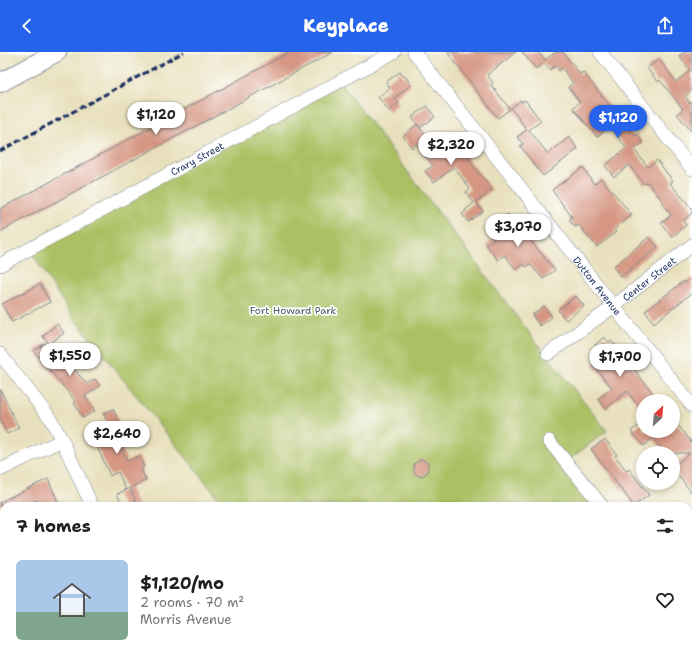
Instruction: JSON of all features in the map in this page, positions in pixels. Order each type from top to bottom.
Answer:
[{"type":"main road","points":[[0,83],[57,52]]},
{"type":"street","name":"Crary Street","points":[[0,265],[394,52]]},
{"type":"street","name":"Dutton Avenue","points":[[414,52],[692,406]]},
{"type":"street","points":[[600,52],[692,169]]},
{"type":"street","name":"Center Street","points":[[548,354],[614,306],[692,245]]},
{"type":"street","points":[[0,354],[50,418],[62,440],[90,502]]},
{"type":"street","points":[[0,470],[62,440]]},
{"type":"street","points":[[549,441],[599,502]]},
{"type":"green space","name":"Fort Howard Park","points":[[340,82],[533,338],[607,431],[567,461],[599,502],[222,502],[72,316],[29,249]]},
{"type":"building","points":[[290,52],[333,52],[0,232],[0,209]]},
{"type":"building","points":[[447,52],[516,52],[487,75],[493,83],[491,85],[510,109],[498,118]]},
{"type":"building","points":[[522,52],[538,52],[545,60],[556,52],[563,52],[580,74],[583,72],[631,133],[634,136],[637,134],[643,143],[634,149],[648,167],[657,160],[673,181],[670,183],[692,209],[692,213],[683,221],[686,225],[672,237],[661,223],[671,215],[662,204],[664,203],[648,182],[644,184],[629,165],[614,177],[605,166],[626,148],[610,127],[597,137],[573,108],[580,102],[568,87],[573,83],[562,68],[559,71],[555,66],[550,70],[544,63],[536,69]]},
{"type":"building","points":[[685,52],[692,52],[692,90],[685,96],[690,103],[692,101],[692,132],[677,114],[683,109],[660,80],[658,82],[647,68],[659,59],[676,82],[690,70],[679,56]]},
{"type":"building","points":[[400,72],[403,77],[405,76],[411,85],[394,98],[399,103],[389,111],[378,97],[390,88],[386,82]]},
{"type":"building","points":[[521,100],[522,102],[525,100],[541,121],[529,130],[548,154],[569,137],[578,149],[543,176],[520,146],[523,144],[517,137],[527,130],[511,108]]},
{"type":"building","points":[[427,106],[435,117],[420,128],[412,117]]},
{"type":"building","points":[[417,124],[434,146],[450,135],[492,190],[476,202],[483,211],[468,222],[462,214],[474,203],[466,192],[470,189],[454,167],[434,182],[425,171],[433,166],[416,144],[412,148],[403,136]]},
{"type":"building","points":[[583,167],[594,184],[601,178],[632,215],[614,230],[616,232],[597,247],[579,225],[575,227],[569,220],[572,217],[552,190]]},
{"type":"building","points":[[508,214],[524,235],[525,234],[555,270],[543,279],[530,264],[526,267],[524,264],[516,270],[505,255],[498,260],[486,245],[500,233],[494,226]]},
{"type":"building","points":[[649,237],[658,247],[621,277],[613,267]]},
{"type":"building","points":[[692,277],[692,293],[654,323],[645,311],[684,281],[685,283]]},
{"type":"building","points":[[40,284],[50,302],[12,322],[2,304]]},
{"type":"building","points":[[576,296],[584,306],[566,320],[558,310]]},
{"type":"building","points":[[544,306],[552,317],[540,326],[532,315]]},
{"type":"building","points":[[57,324],[64,333],[49,344],[43,336]]},
{"type":"building","points":[[604,337],[609,342],[611,341],[618,348],[613,352],[626,367],[630,364],[654,394],[636,394],[636,403],[627,391],[606,409],[598,399],[612,388],[593,365],[602,357],[601,356],[603,354],[595,345]]},
{"type":"building","points":[[45,343],[61,362],[76,350],[85,360],[74,369],[87,384],[95,379],[100,386],[85,396],[95,411],[83,418],[74,403],[76,402],[34,351]]},
{"type":"building","points":[[0,389],[19,428],[7,434],[0,420]]},
{"type":"building","points":[[113,409],[119,421],[110,425],[119,448],[121,447],[127,461],[139,456],[144,467],[141,469],[146,480],[126,490],[118,472],[110,476],[91,433],[109,425],[103,413]]},
{"type":"building","points":[[636,428],[636,437],[631,431]]},
{"type":"building","points":[[680,428],[691,441],[692,493],[680,478],[680,461],[690,453],[680,453],[680,446],[659,446],[653,438],[680,438]]},
{"type":"building","points":[[637,438],[653,438],[644,446]]},
{"type":"building","points":[[605,439],[617,455],[615,456],[627,471],[629,469],[636,478],[636,490],[645,490],[649,495],[639,502],[631,502],[591,449]]},
{"type":"building","points":[[421,459],[428,463],[428,472],[421,477],[414,473],[414,464]]},
{"type":"building","points":[[48,479],[58,502],[38,502],[37,500],[33,502],[0,502]]},
{"type":"building","points":[[130,488],[136,502],[121,502],[117,494]]},
{"type":"railway","points":[[0,151],[184,52]]}]
